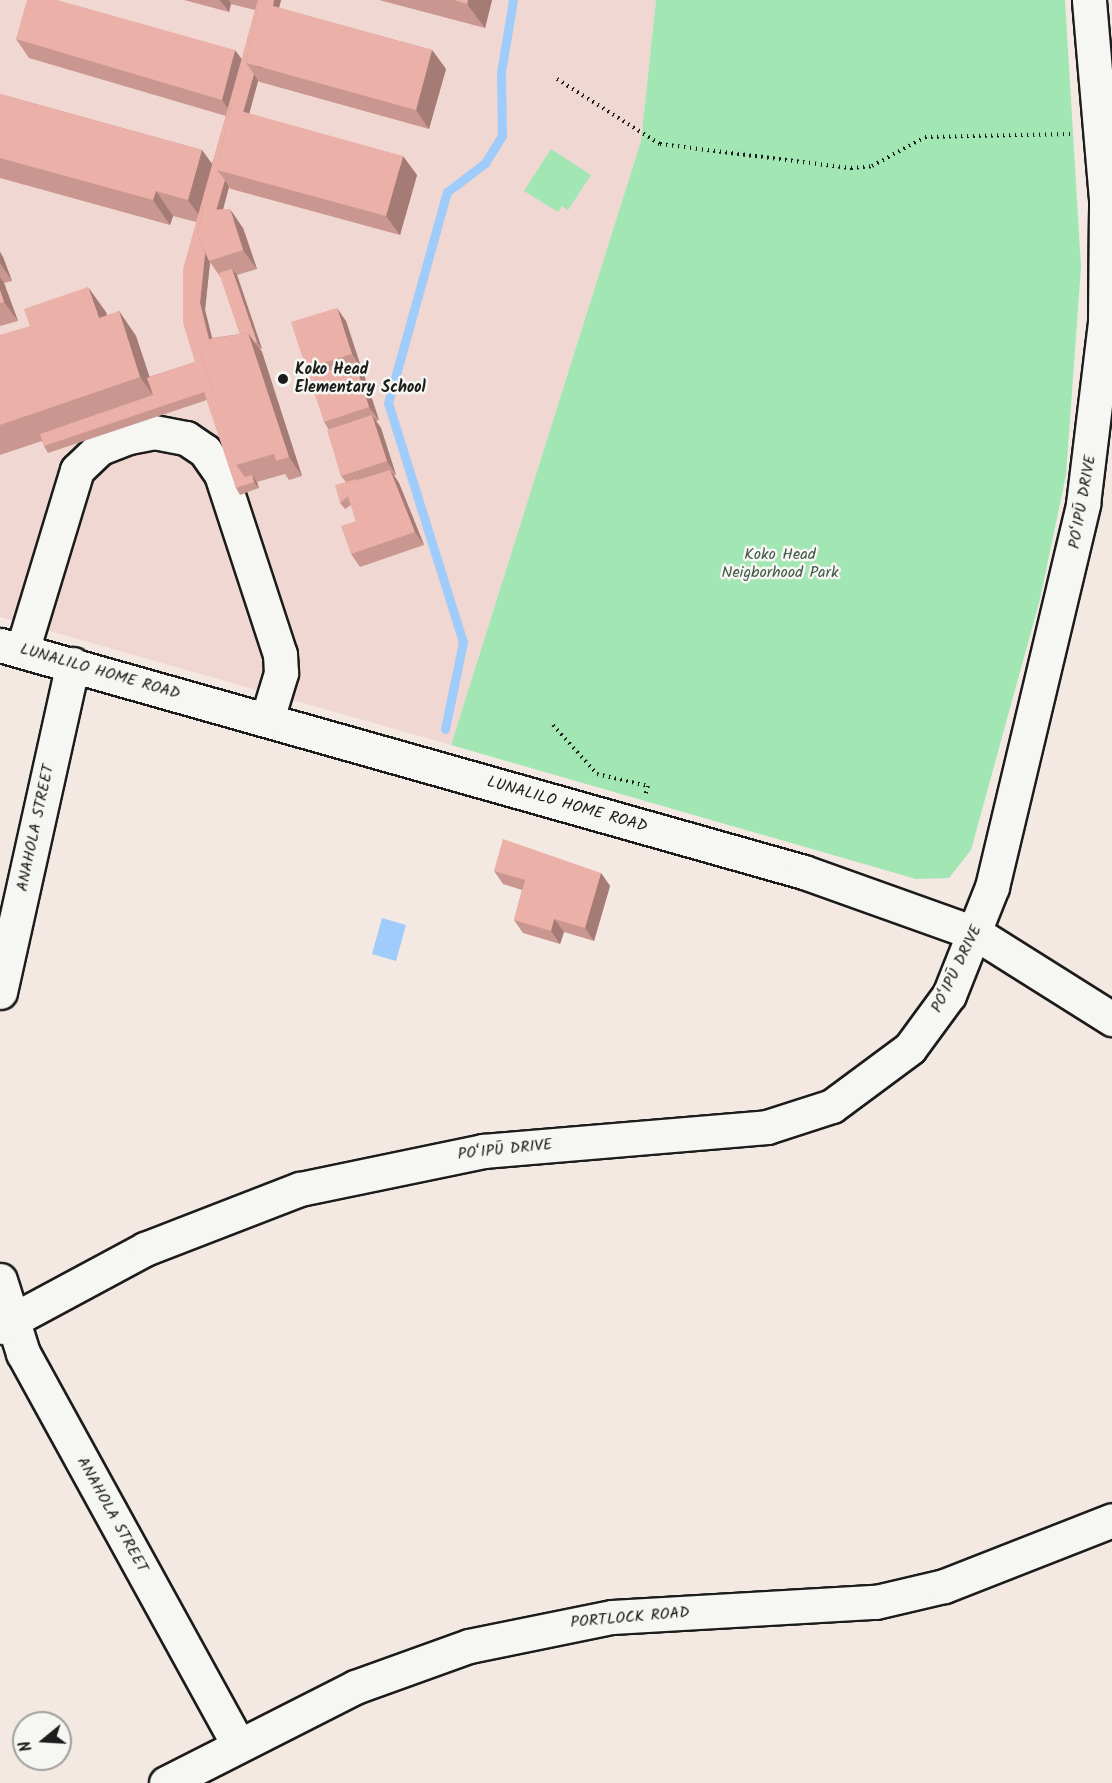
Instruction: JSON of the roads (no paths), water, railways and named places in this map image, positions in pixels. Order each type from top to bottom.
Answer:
[{"type":"street","name":"PO‘IPŪ DRIVE","points":[[5,1324],[193,1228],[360,1173],[483,1151],[768,1127],[832,1106],[910,1048],[949,995],[977,934],[1072,565],[1093,444],[1105,322],[1100,134],[1089,0]]},
{"type":"street","points":[[11,648],[77,470],[100,448],[129,437],[154,432],[186,438],[205,451],[221,474],[279,654],[281,673],[267,719]]},
{"type":"street","name":"LUNALILO HOME ROAD","points":[[11,648],[804,872],[977,934],[1112,1019]]},
{"type":"street","name":"ANAHOLA STREET","points":[[0,992],[72,664]]},
{"type":"street","name":"ANAHOLA STREET","points":[[0,1280],[5,1324],[238,1744]]},
{"type":"street","name":"PORTLOCK ROAD","points":[[166,1783],[238,1744],[355,1687],[507,1636],[612,1617],[876,1602],[944,1586],[1112,1520]]},
{"type":"water","points":[[382,918],[406,925],[396,961],[372,954]]},
{"type":"waterway","points":[[445,729],[463,642],[388,403],[447,192],[485,163],[502,136],[501,72],[513,0]]},
{"type":"place","name":"Koko Head Elementary School","points":[[283,379]]},
{"type":"park label","name":"Koko Head Neigborhood Park","points":[[780,564]]}]
